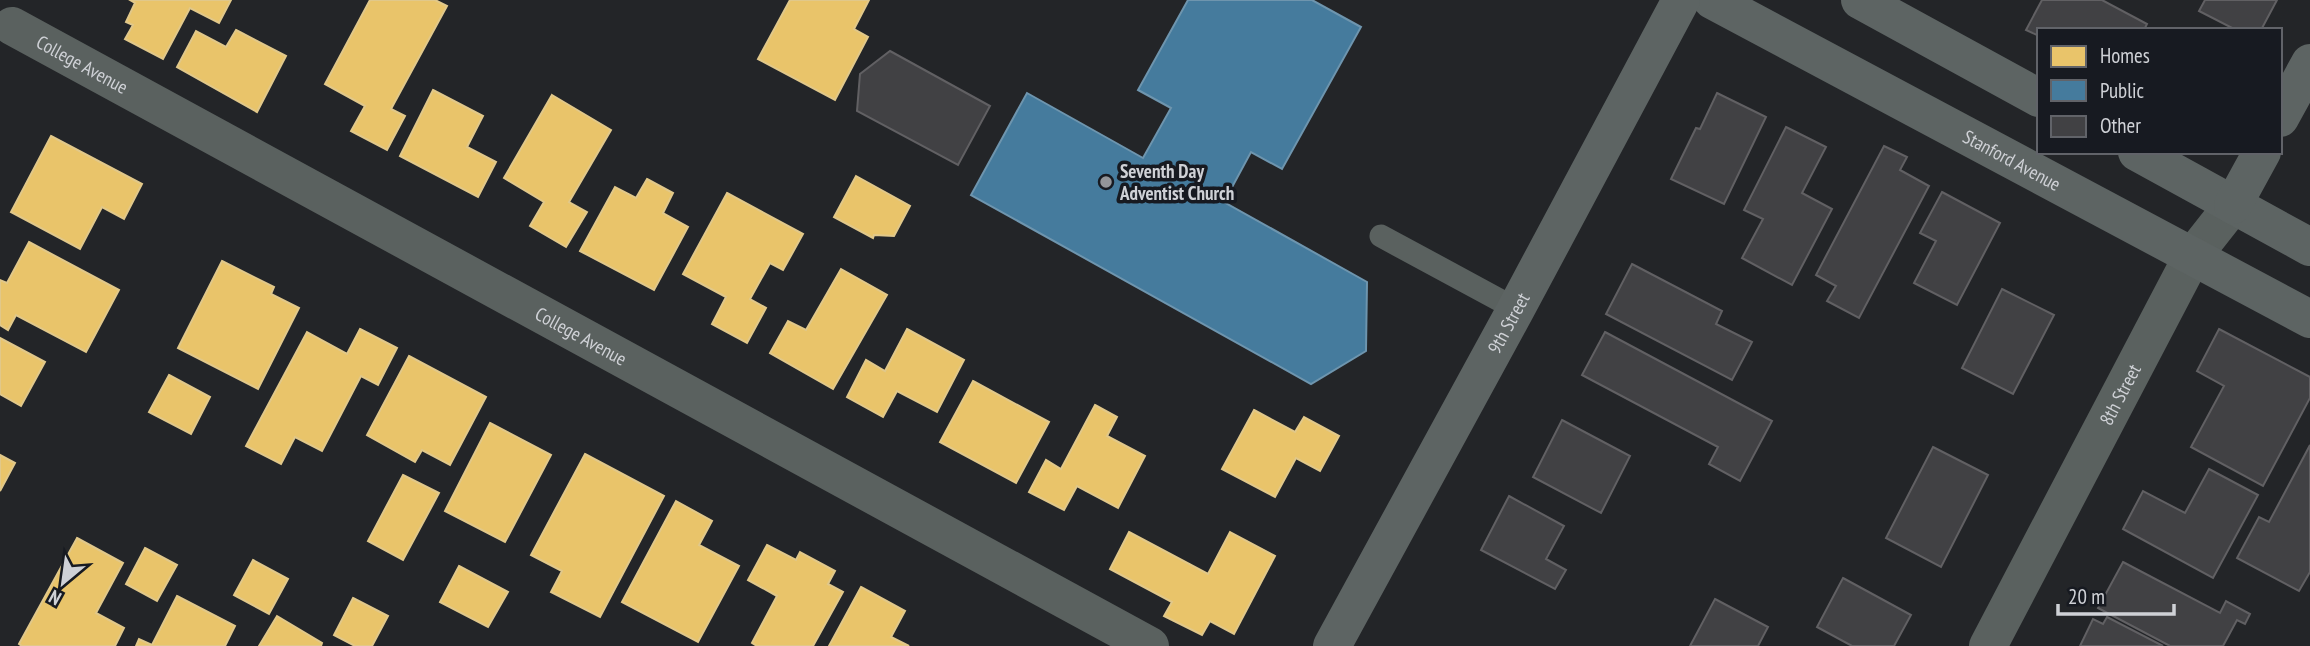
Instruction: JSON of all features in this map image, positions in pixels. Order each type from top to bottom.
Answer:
[{"type":"street","name":"Stanford Avenue","points":[[1712,0],[2310,319]]},
{"type":"street","points":[[1860,0],[2037,97]]},
{"type":"street","name":"9th Street","points":[[1332,646],[1516,309],[1670,4]]},
{"type":"street","name":"College Avenue","points":[[12,24],[1150,646]]},
{"type":"street","points":[[2282,114],[2310,63]]},
{"type":"street","points":[[2141,154],[2310,247]]},
{"type":"street","name":"8th Street","points":[[1988,646],[2192,257],[2233,205],[2261,154]]},
{"type":"lane","points":[[1381,236],[1516,309]]},
{"type":"building: Homes","points":[[130,0],[231,0],[219,23],[190,8],[163,59],[125,39],[133,25],[126,22],[135,3]]},
{"type":"building: Homes","points":[[370,0],[435,0],[447,6],[391,109],[405,116],[387,150],[351,131],[365,106],[325,84]]},
{"type":"building: Homes","points":[[790,0],[869,0],[854,29],[868,37],[835,100],[758,59]]},
{"type":"building: Homes","points":[[236,30],[286,56],[257,112],[177,67],[196,31],[226,47]]},
{"type":"building: Homes","points":[[433,90],[483,116],[467,147],[496,162],[478,197],[400,156]]},
{"type":"building: Homes","points":[[552,95],[611,130],[569,202],[587,212],[566,247],[530,226],[544,202],[504,178]]},
{"type":"building: Homes","points":[[51,136],[142,184],[124,219],[102,207],[80,249],[11,212]]},
{"type":"building: Homes","points":[[856,176],[910,206],[894,236],[874,235],[873,238],[834,217]]},
{"type":"building: Homes","points":[[647,179],[673,193],[663,213],[688,227],[654,290],[580,251],[615,187],[636,198]]},
{"type":"building: Homes","points":[[727,193],[803,234],[783,270],[770,263],[750,299],[766,308],[747,343],[712,324],[726,297],[683,274]]},
{"type":"building: Homes","points":[[29,242],[119,290],[86,352],[16,315],[8,330],[0,325],[0,280],[7,283]]},
{"type":"building: Homes","points":[[222,261],[274,287],[271,294],[299,308],[258,389],[178,348]]},
{"type":"building: Homes","points":[[841,269],[887,295],[833,389],[770,353],[788,321],[806,330]]},
{"type":"building: Homes","points":[[360,329],[397,348],[378,385],[361,376],[322,451],[295,437],[281,464],[246,446],[307,332],[347,354]]},
{"type":"building: Homes","points":[[907,329],[964,360],[937,412],[897,391],[883,417],[847,397],[866,360],[885,371]]},
{"type":"building: Homes","points":[[0,338],[45,362],[21,406],[0,394]]},
{"type":"building: Homes","points":[[409,356],[486,397],[450,465],[422,450],[415,462],[367,435]]},
{"type":"building: Homes","points":[[169,375],[210,397],[191,434],[149,412]]},
{"type":"building: Homes","points":[[973,381],[1049,422],[1016,483],[940,442]]},
{"type":"building: Homes","points":[[1095,405],[1117,417],[1107,436],[1145,456],[1118,508],[1077,486],[1064,510],[1029,492],[1046,460],[1061,469]]},
{"type":"building: Homes","points":[[1254,410],[1295,432],[1304,417],[1339,436],[1320,471],[1296,458],[1275,497],[1222,469]]},
{"type":"building: Homes","points":[[490,423],[551,455],[505,542],[445,511]]},
{"type":"building: Homes","points":[[585,454],[664,496],[600,617],[551,592],[562,571],[531,555]]},
{"type":"building: Homes","points":[[0,455],[15,463],[0,491]]},
{"type":"building: Homes","points":[[403,475],[439,493],[403,560],[368,541]]},
{"type":"building: Homes","points":[[676,501],[712,521],[699,545],[739,566],[698,642],[622,602]]},
{"type":"building: Homes","points":[[1129,532],[1208,574],[1230,532],[1275,556],[1234,634],[1210,621],[1202,635],[1164,616],[1172,602],[1110,569]]},
{"type":"building: Homes","points":[[77,538],[123,563],[96,613],[124,628],[115,646],[22,646],[19,644]]},
{"type":"building: Homes","points":[[767,545],[796,560],[800,552],[835,571],[828,584],[843,592],[813,646],[757,646],[752,643],[777,596],[748,580]]},
{"type":"building: Homes","points":[[145,548],[177,565],[157,601],[126,584]]},
{"type":"building: Homes","points":[[253,560],[288,579],[269,614],[234,595]]},
{"type":"building: Homes","points":[[459,566],[508,592],[488,627],[440,602]]},
{"type":"building: Homes","points":[[861,587],[905,611],[891,637],[909,646],[829,646]]},
{"type":"building: Homes","points":[[177,596],[235,626],[225,646],[136,646],[139,639],[152,645]]},
{"type":"building: Homes","points":[[353,598],[388,616],[372,646],[355,646],[334,635]]},
{"type":"building: Homes","points":[[277,616],[322,643],[321,646],[259,646]]},
{"type":"building: Public","name":"Seventh Day Adventist Church","points":[[1188,0],[1312,0],[1361,27],[1282,169],[1251,152],[1224,202],[1367,282],[1366,351],[1311,384],[971,195],[1027,93],[1143,158],[1171,108],[1138,90]]},
{"type":"building: Other","points":[[2042,0],[2102,0],[2147,24],[2145,28],[2037,28],[2037,35],[2026,30]]},
{"type":"building: Other","points":[[2205,0],[2277,0],[2262,28],[2232,28],[2199,11]]},
{"type":"building: Other","points":[[890,51],[990,106],[958,165],[857,111],[860,74]]},
{"type":"building: Other","points":[[1717,93],[1766,117],[1724,204],[1671,179]]},
{"type":"building: Other","points":[[1786,127],[1826,147],[1802,193],[1832,209],[1792,285],[1742,258],[1763,219],[1744,210]]},
{"type":"building: Other","points":[[1884,146],[1907,157],[1900,170],[1929,186],[1859,318],[1827,301],[1836,286],[1816,275]]},
{"type":"building: Other","points":[[1942,192],[2000,223],[1957,305],[1914,283],[1936,241],[1920,233]]},
{"type":"building: Other","points":[[1632,264],[1722,311],[1716,324],[1752,342],[1732,380],[1606,314]]},
{"type":"building: Other","points":[[2002,289],[2054,315],[2013,394],[1962,368]]},
{"type":"building: Other","points":[[2219,329],[2310,377],[2310,398],[2263,486],[2191,447],[2224,386],[2197,371]]},
{"type":"building: Other","points":[[1605,332],[1772,421],[1740,481],[1709,464],[1718,447],[1582,375]]},
{"type":"building: Other","points":[[1562,420],[1630,456],[1601,513],[1533,477]]},
{"type":"building: Other","points":[[2310,445],[2310,572],[2299,591],[2237,558],[2259,517],[2269,522]]},
{"type":"building: Other","points":[[1933,447],[1988,475],[1941,567],[1886,538]]},
{"type":"building: Other","points":[[2209,469],[2258,495],[2213,578],[2123,529],[2143,491],[2185,513]]},
{"type":"building: Other","points":[[1509,496],[1564,526],[1546,559],[1566,570],[1555,589],[1481,550]]},
{"type":"building: Other","points":[[2123,562],[2220,613],[2226,601],[2250,614],[2245,624],[2237,620],[2223,646],[2170,646],[2098,608]]},
{"type":"building: Other","points":[[1843,578],[1911,615],[1894,646],[1852,646],[1817,627]]},
{"type":"building: Other","points":[[1715,599],[1768,627],[1758,646],[1690,646]]},
{"type":"building: Other","points":[[2107,617],[2163,646],[2080,646],[2093,619],[2103,624]]},
{"type":"place","name":"Seventh Day Adventist Church","points":[[1106,182]]}]
